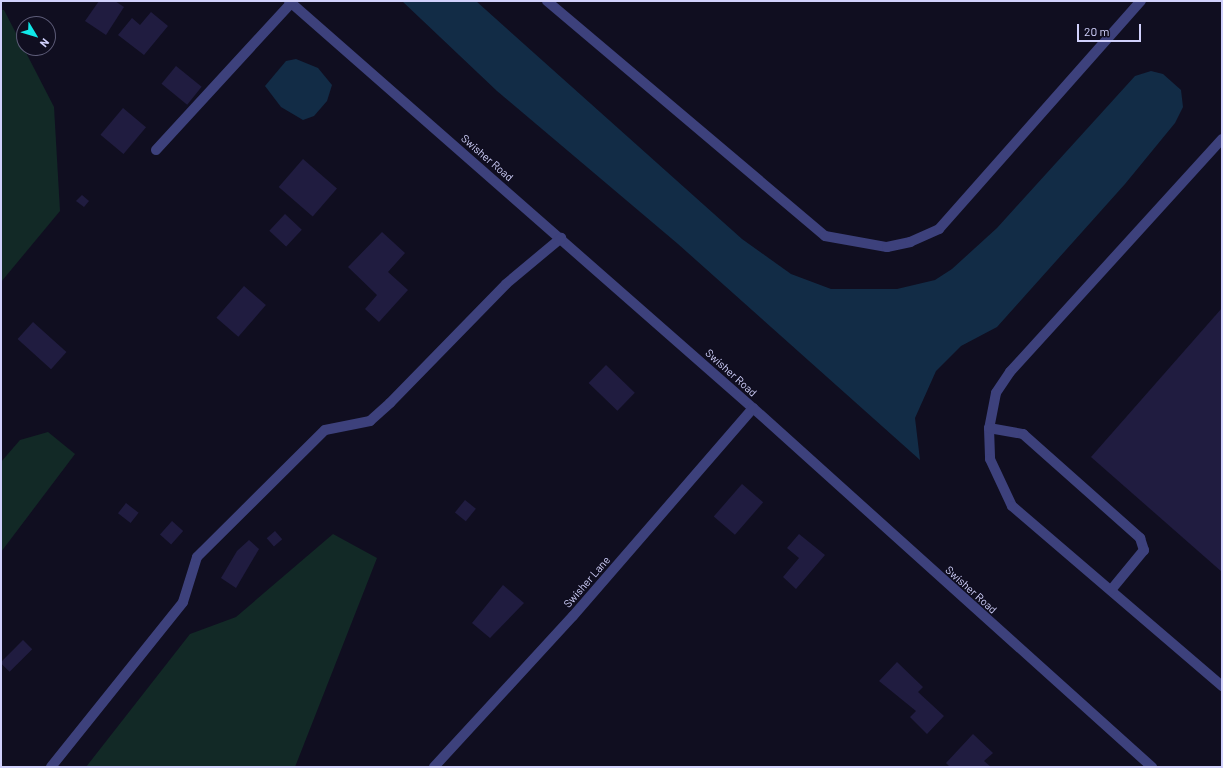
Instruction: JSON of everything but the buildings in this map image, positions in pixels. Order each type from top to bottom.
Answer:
[{"type":"street","points":[[547,1],[824,236],[887,247],[910,242],[939,229],[1141,1]]},
{"type":"street","points":[[156,150],[290,2]]},
{"type":"street","name":"Swisher Road","points":[[290,2],[561,238],[753,408],[1152,767]]},
{"type":"street","points":[[1222,139],[1010,372],[996,393],[989,428],[990,459],[1012,506],[1222,686]]},
{"type":"street","points":[[51,767],[183,602],[197,557],[325,430],[375,416],[506,284],[561,238]]},
{"type":"street","name":"Swisher Lane","points":[[434,767],[573,616],[753,408]]},
{"type":"street","points":[[989,428],[1023,434],[1140,538],[1144,550],[1110,590]]},
{"type":"green space","points":[[1,10],[4,10],[16,33],[16,56],[28,56],[54,107],[60,211],[1,282]]},
{"type":"green space","points":[[48,432],[75,454],[1,552],[1,462],[20,440]]},
{"type":"green space","points":[[333,534],[377,558],[295,767],[86,767],[190,634],[236,617]]},
{"type":"water","points":[[402,1],[476,1],[742,239],[791,274],[831,289],[897,289],[935,280],[952,269],[997,228],[1135,76],[1151,71],[1163,74],[1181,90],[1183,107],[1175,123],[1125,184],[997,327],[961,346],[936,371],[915,418],[920,460],[678,244],[497,91]]},
{"type":"water","points":[[296,59],[318,68],[332,85],[327,101],[314,116],[303,120],[281,107],[265,86],[286,61]]}]
